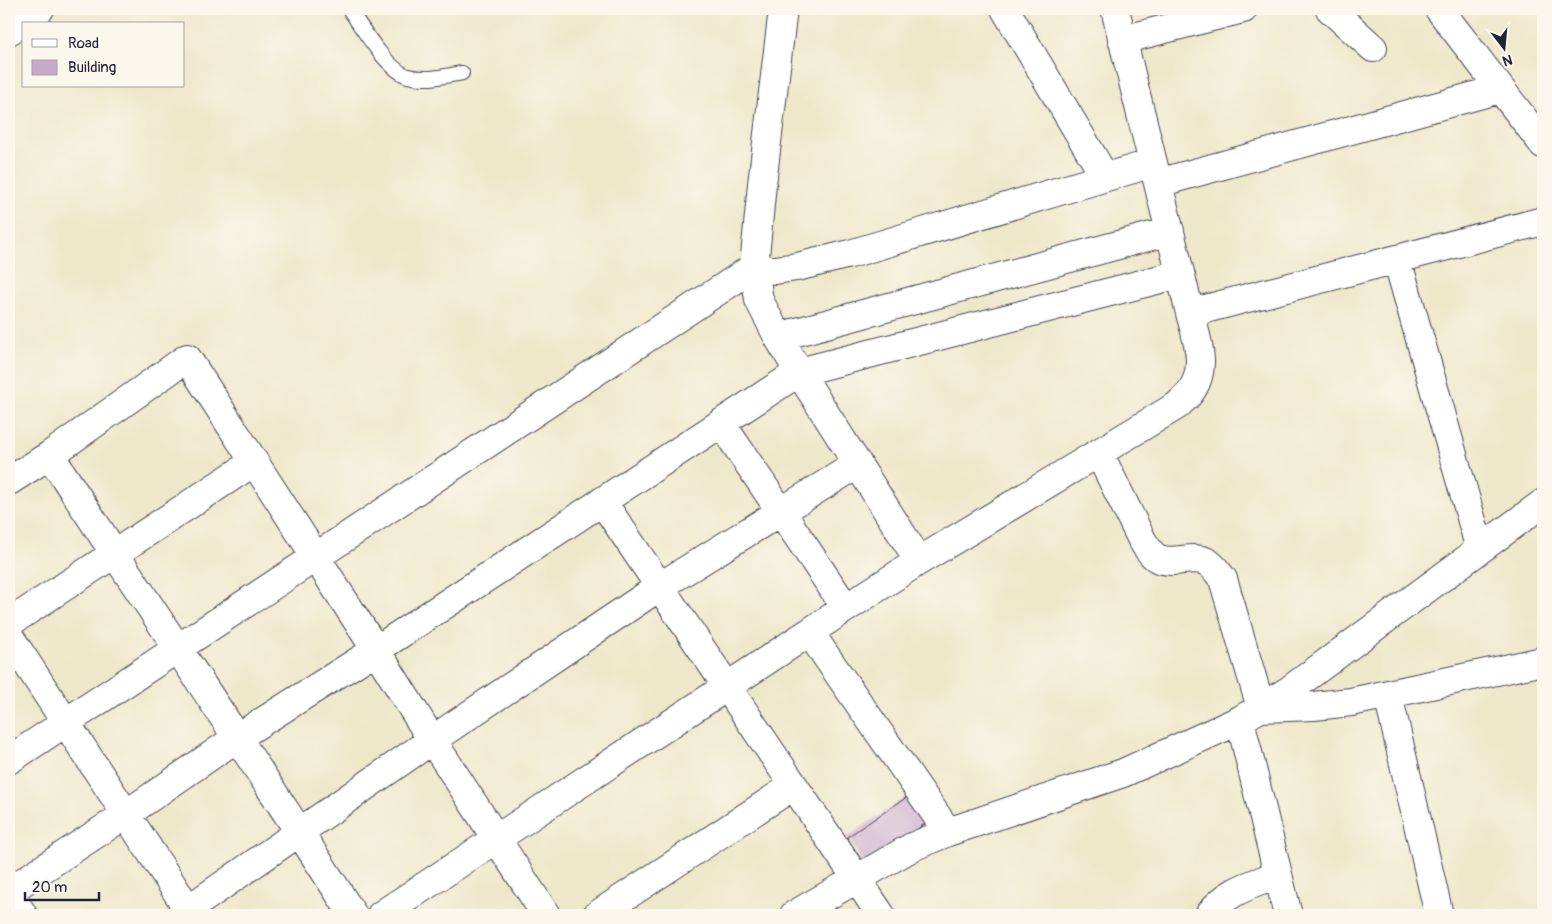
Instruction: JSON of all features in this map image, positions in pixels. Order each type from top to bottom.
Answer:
[{"type":"street","points":[[9,31],[40,9]]},
{"type":"street","points":[[783,9],[754,267],[759,300],[799,372],[919,561]]},
{"type":"street","points":[[1005,9],[1105,177]]},
{"type":"street","points":[[381,915],[846,608],[919,561],[1178,405],[1190,394],[1201,367],[1200,351],[1115,9]]},
{"type":"street","points":[[1122,40],[1243,9]]},
{"type":"street","points":[[1330,9],[1373,48]]},
{"type":"street","points":[[1438,9],[1543,144]]},
{"type":"street","points":[[9,760],[754,267],[775,270],[797,267],[1105,177],[1156,173],[1500,89]]},
{"type":"street","points":[[1190,313],[1543,221]]},
{"type":"street","points":[[778,337],[1170,231]]},
{"type":"street","points":[[1397,259],[1480,549]]},
{"type":"street","points":[[24,915],[9,892],[238,737],[376,650],[799,372],[1180,274]]},
{"type":"street","points":[[9,481],[188,358],[546,915]]},
{"type":"street","points":[[721,423],[846,608]]},
{"type":"street","points":[[1099,452],[1142,540],[1150,551],[1157,558],[1172,562],[1188,559],[1205,561],[1215,569],[1222,579],[1251,714],[1277,875],[1288,915]]},
{"type":"street","points":[[50,454],[115,555],[238,737],[353,915]]},
{"type":"street","points":[[9,624],[254,462]]},
{"type":"street","points":[[9,636],[187,913],[432,740],[659,587],[858,464]]},
{"type":"street","points":[[602,501],[882,915]]},
{"type":"street","points":[[794,915],[912,847],[948,832],[1123,773],[1251,714],[1288,691],[1359,640],[1543,503]]},
{"type":"street","points":[[810,633],[948,832]]},
{"type":"street","points":[[1251,714],[1350,702],[1543,661]]},
{"type":"street","points":[[1388,695],[1438,915]]},
{"type":"street","points":[[598,915],[794,786]]},
{"type":"street","points":[[1210,915],[1217,905],[1236,891],[1277,875]]},
{"type":"lane","points":[[349,9],[385,60],[406,76],[428,78],[462,73]]},
{"type":"building","points":[[910,795],[928,822],[864,864],[847,837]]}]
